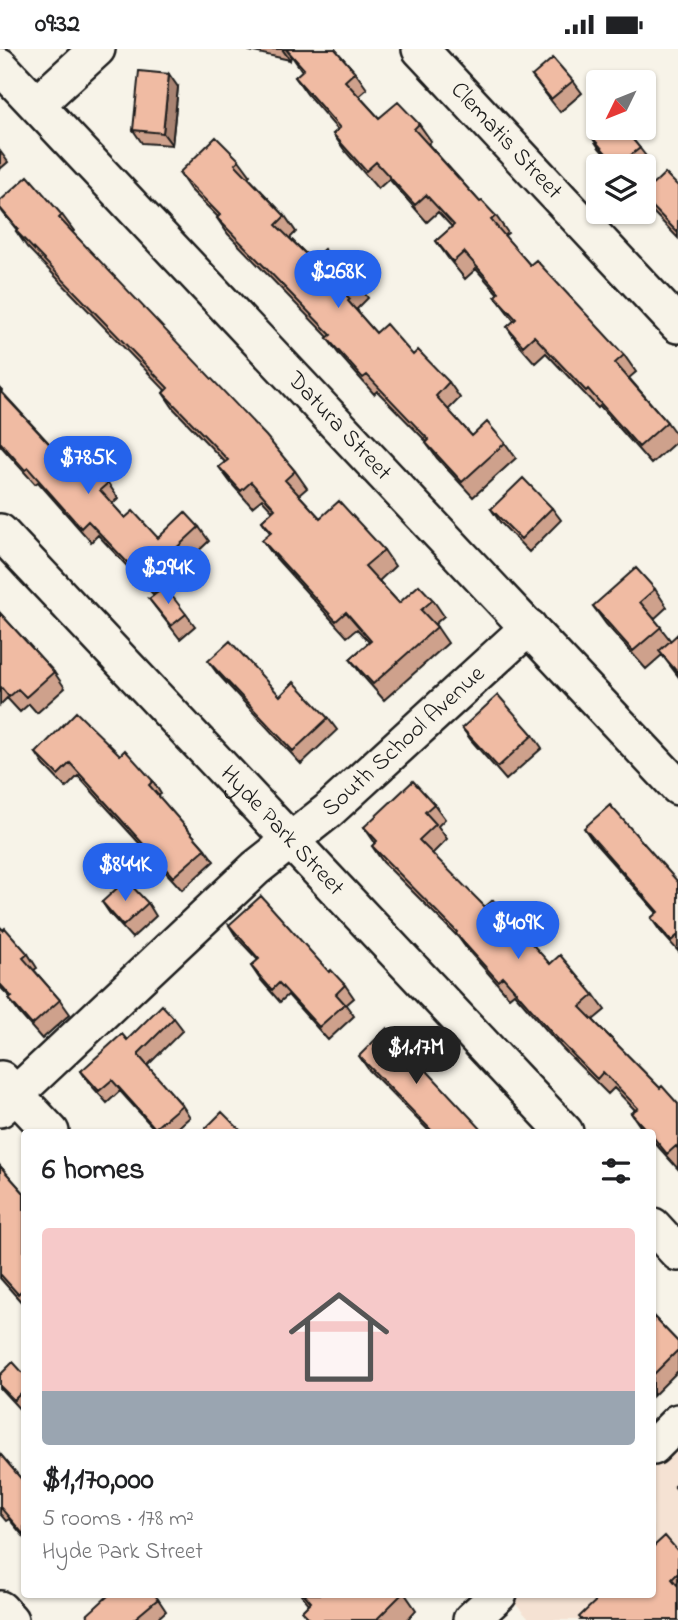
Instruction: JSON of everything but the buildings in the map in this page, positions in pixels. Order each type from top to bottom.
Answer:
[{"type":"street","points":[[37,104],[97,49]]},
{"type":"street","name":"Clematis Street","points":[[420,49],[678,325]]},
{"type":"street","name":"Datura Street","points":[[0,66],[678,787]]},
{"type":"street","name":"Hyde Park Street","points":[[0,532],[562,1129]]},
{"type":"street","name":"South School Avenue","points":[[5,1094],[256,868],[328,811],[529,627]]},
{"type":"street","points":[[5,1094],[47,1129]]},
{"type":"street","points":[[656,1229],[678,1253]]},
{"type":"street","points":[[656,1444],[678,1422]]},
{"type":"street","points":[[0,1609],[10,1620]]},
{"type":"shaded area","points":[[678,1440],[678,1620],[530,1620],[511,1599],[656,1598],[656,1461]]}]
